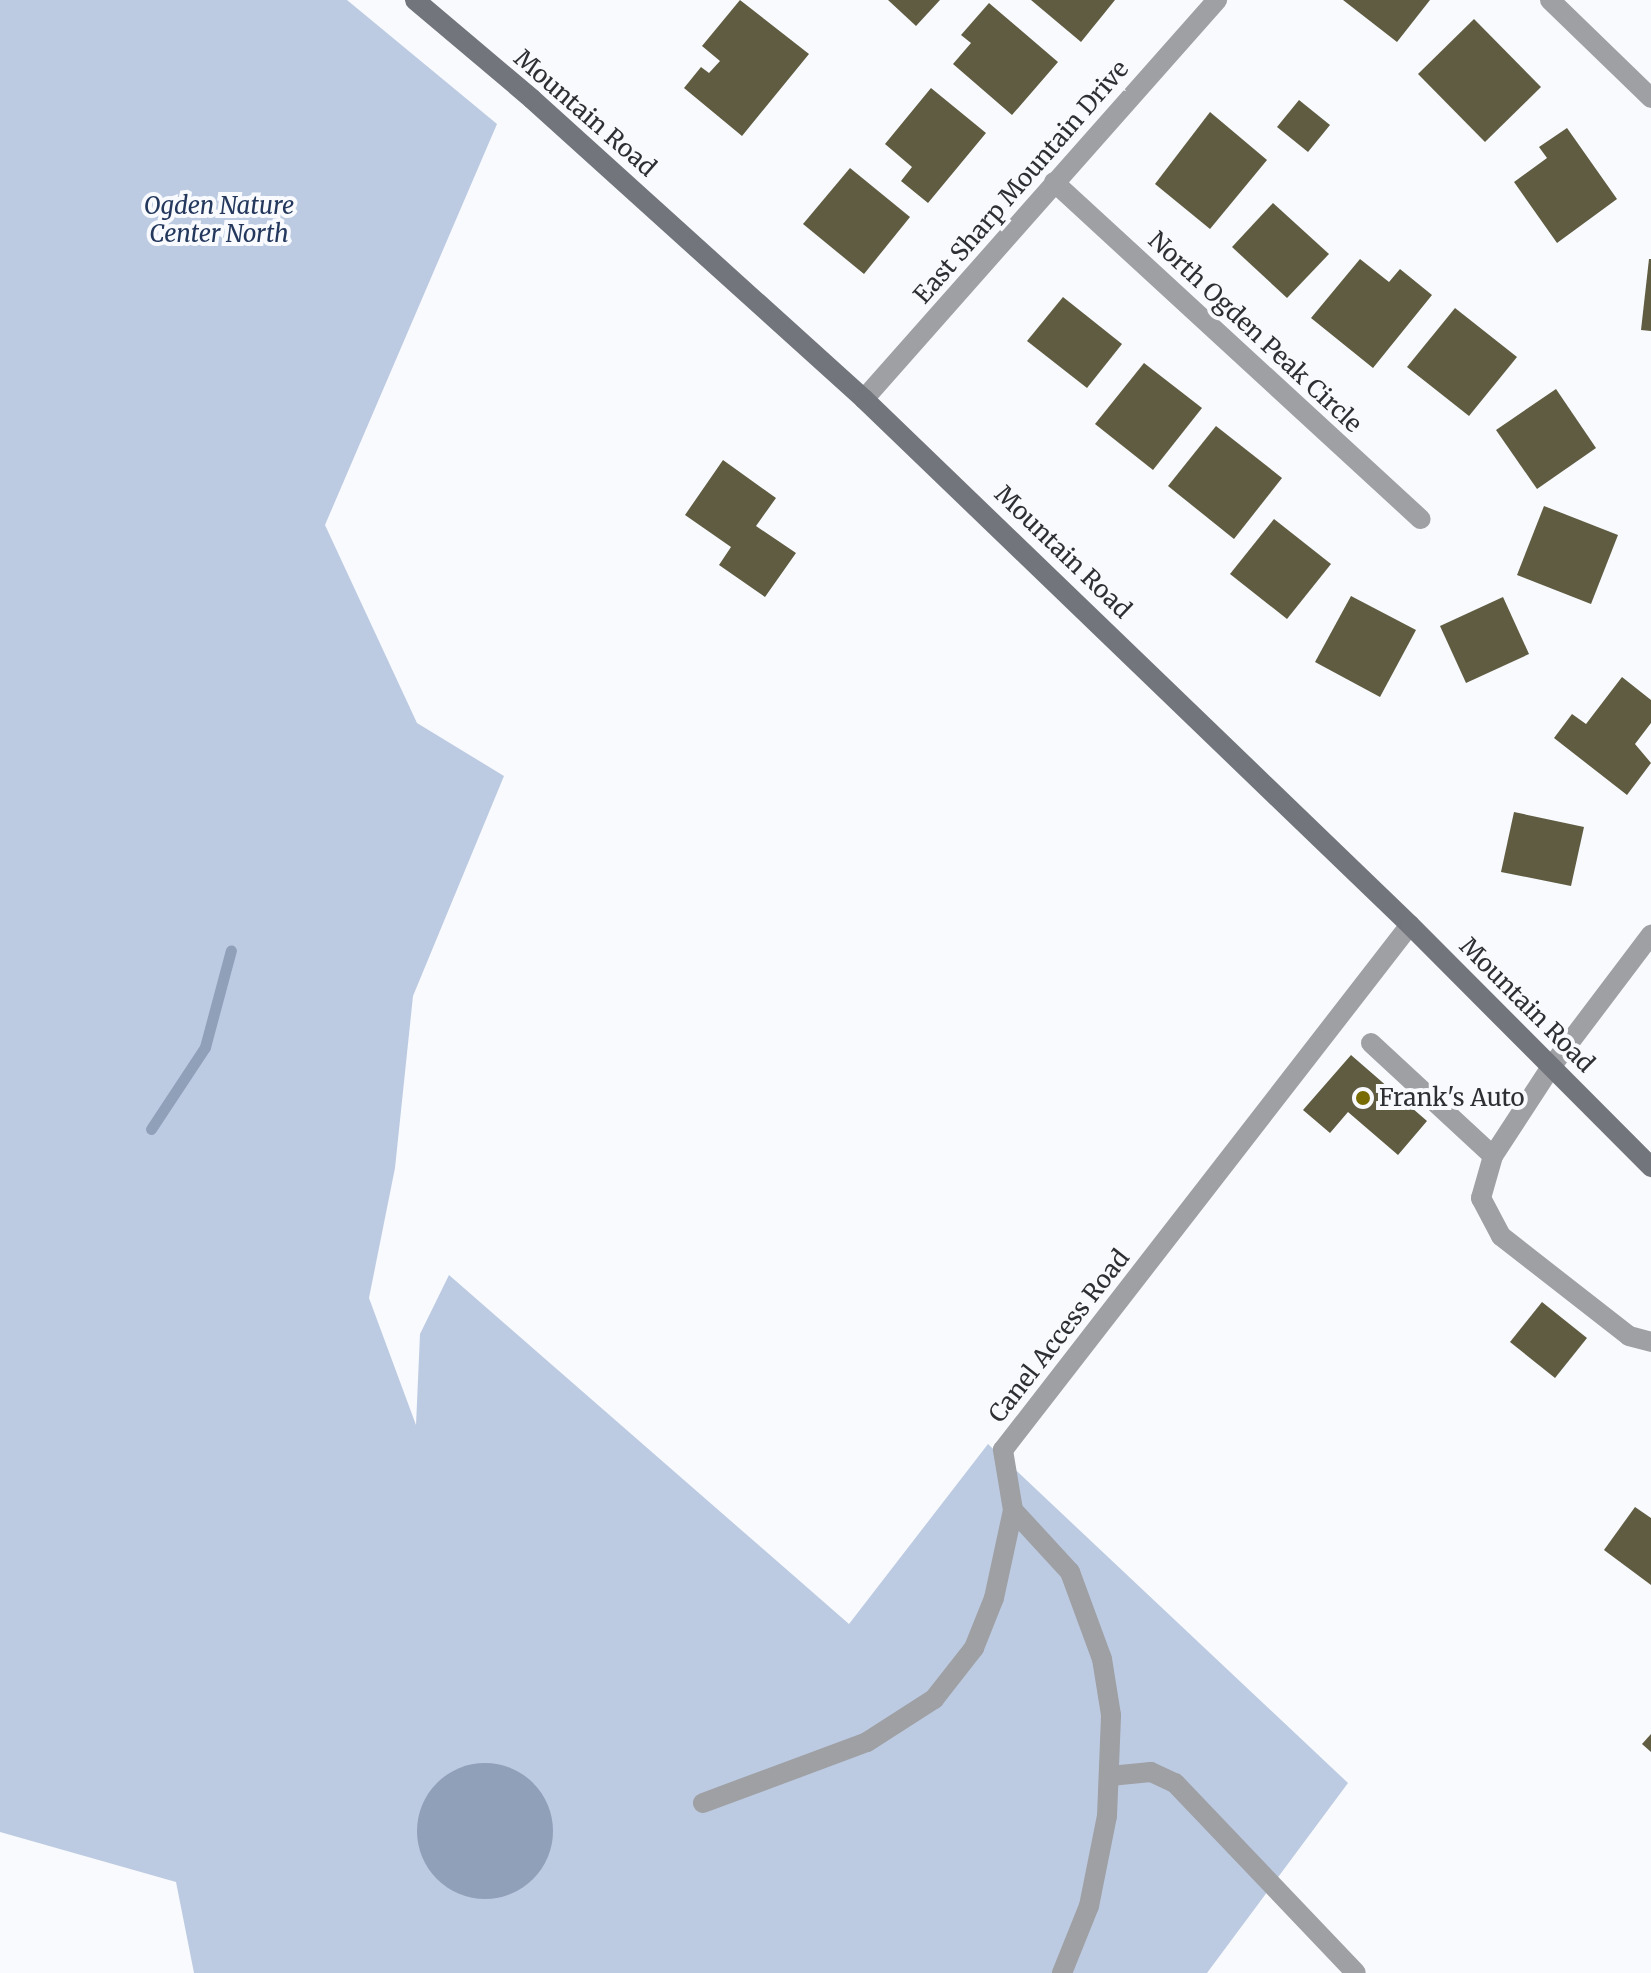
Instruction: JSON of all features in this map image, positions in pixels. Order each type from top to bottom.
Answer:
[{"type":"street","name":"Mountain Road","points":[[415,0],[864,399],[1410,925],[1651,1167]]},
{"type":"street","name":"East Sharp Mountain Drive","points":[[864,399],[1217,0]]},
{"type":"street","points":[[1550,0],[1651,98]]},
{"type":"street","name":"North Ogden Peak Circle","points":[[1054,182],[1420,519]]},
{"type":"street","name":"Canel Access Road","points":[[1013,1510],[1003,1450],[1410,925]]},
{"type":"street","points":[[1651,935],[1551,1067],[1493,1156],[1481,1198],[1501,1236],[1629,1336],[1651,1342]]},
{"type":"street","points":[[1371,1043],[1493,1156]]},
{"type":"street","points":[[1013,1510],[1070,1572],[1102,1659],[1111,1715],[1110,1776],[1089,1906],[1062,1973]]},
{"type":"street","points":[[703,1803],[867,1742],[934,1699],[974,1648],[994,1598],[1013,1510]]},
{"type":"street","points":[[1110,1776],[1151,1772],[1175,1783],[1356,1973]]},
{"type":"green space","name":"Ogden Nature Center North","points":[[0,0],[347,0],[497,124],[325,525],[417,723],[504,776],[413,996],[395,1168],[369,1298],[416,1425],[420,1334],[449,1275],[849,1624],[988,1444],[1348,1783],[1207,1973],[194,1973],[176,1882],[0,1832]]},
{"type":"shaded area","points":[[485,1763],[511,1768],[533,1783],[548,1805],[553,1831],[548,1857],[533,1879],[511,1894],[485,1899],[459,1894],[437,1879],[422,1857],[417,1831],[422,1805],[437,1783],[459,1768]]},
{"type":"building","points":[[740,0],[809,54],[742,136],[684,88],[701,67],[709,73],[720,61],[702,46]]},
{"type":"building","points":[[888,0],[940,0],[916,26]]},
{"type":"building","points":[[1031,0],[1115,0],[1081,42]]},
{"type":"building","points":[[1343,0],[1430,0],[1397,42]]},
{"type":"building","points":[[989,3],[1058,62],[1012,115],[953,64],[971,43],[961,35]]},
{"type":"building","points":[[1474,19],[1541,87],[1485,142],[1418,74]]},
{"type":"building","points":[[931,88],[986,133],[928,203],[901,181],[912,167],[885,144]]},
{"type":"building","points":[[1299,100],[1330,125],[1308,152],[1277,127]]},
{"type":"building","points":[[1210,112],[1267,160],[1210,229],[1155,184]]},
{"type":"building","points":[[1567,128],[1617,199],[1557,243],[1514,182],[1547,158],[1539,147]]},
{"type":"building","points":[[850,168],[910,217],[864,274],[803,224]]},
{"type":"building","points":[[1273,203],[1329,254],[1287,298],[1232,247]]},
{"type":"building","points":[[1360,259],[1389,282],[1400,269],[1432,295],[1373,368],[1311,318]]},
{"type":"building","points":[[1651,259],[1651,331],[1641,330]]},
{"type":"building","points":[[1063,297],[1122,344],[1087,388],[1027,341]]},
{"type":"building","points":[[1455,308],[1517,357],[1469,416],[1407,367]]},
{"type":"building","points":[[1144,363],[1202,408],[1153,470],[1095,424]]},
{"type":"building","points":[[1556,389],[1596,448],[1537,489],[1496,430]]},
{"type":"building","points":[[1216,426],[1282,478],[1234,539],[1168,486]]},
{"type":"building","points":[[723,460],[776,498],[756,526],[796,553],[765,597],[719,565],[731,547],[685,515]]},
{"type":"building","points":[[1544,506],[1618,535],[1591,604],[1517,575]]},
{"type":"building","points":[[1274,519],[1331,564],[1287,619],[1230,574]]},
{"type":"building","points":[[1351,596],[1416,630],[1380,697],[1315,662]]},
{"type":"building","points":[[1503,597],[1529,654],[1466,683],[1440,626]]},
{"type":"building","points":[[1622,677],[1651,700],[1651,723],[1635,744],[1651,763],[1627,795],[1554,738],[1572,714],[1586,724]]},
{"type":"building","points":[[1514,812],[1584,827],[1571,886],[1501,872]]},
{"type":"building","points":[[1351,1055],[1427,1121],[1398,1155],[1348,1112],[1330,1133],[1303,1110]]},
{"type":"building","points":[[1542,1302],[1587,1338],[1555,1378],[1510,1342]]},
{"type":"building","points":[[1635,1507],[1651,1518],[1651,1585],[1604,1550]]},
{"type":"building","points":[[1651,1734],[1651,1752],[1642,1744]]},
{"type":"waterway","points":[[151,1129],[205,1047],[231,950]]},
{"type":"place","name":"Frank's Auto","points":[[1363,1098]]}]
